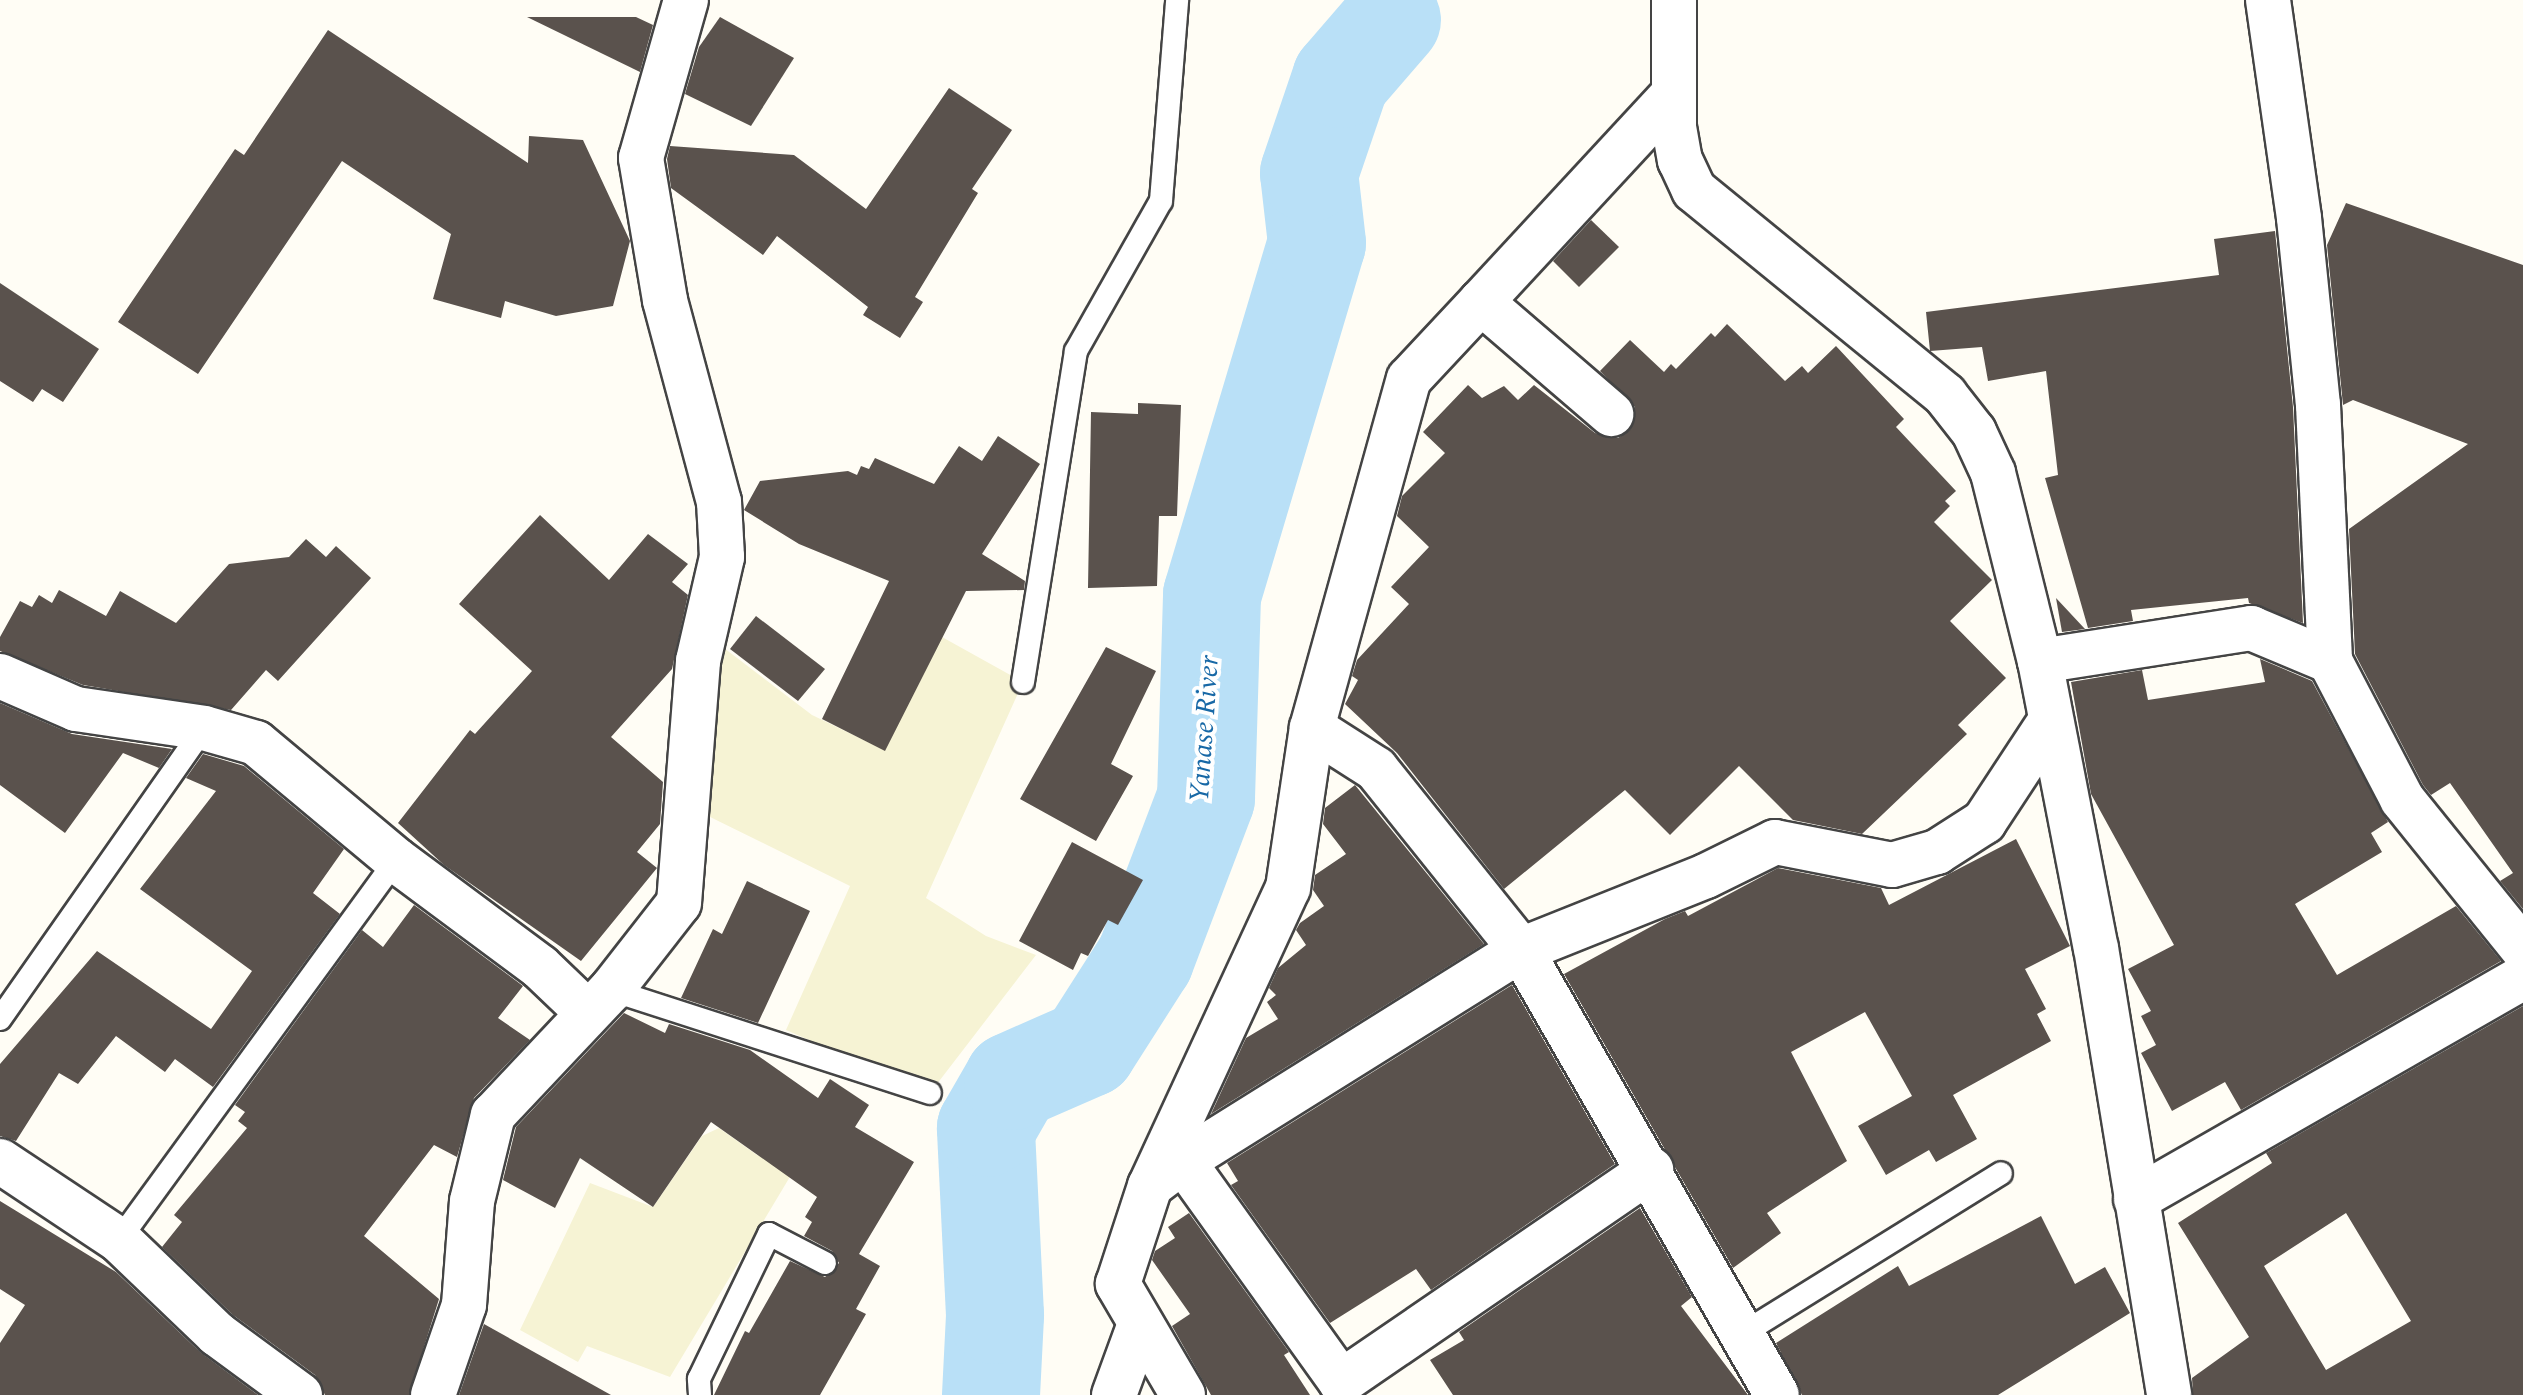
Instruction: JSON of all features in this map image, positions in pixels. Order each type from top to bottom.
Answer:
[{"type":"street","points":[[433,1395],[464,1305],[472,1201],[493,1115],[599,1001],[679,903],[698,661],[722,557],[719,502],[665,300],[641,158],[686,0]]},
{"type":"street","points":[[1674,0],[1672,96],[1680,160],[1694,190],[1945,395],[1974,432],[1993,473],[2040,661],[2049,723],[2096,948],[2169,1395]]},
{"type":"street","points":[[2268,0],[2299,218],[2318,405],[2330,661],[2402,799],[2523,949]]},
{"type":"street","points":[[1183,1395],[1118,1284],[1288,888],[1312,728],[1409,379],[1672,96]]},
{"type":"street","points":[[1481,302],[1611,414]]},
{"type":"street","points":[[2040,661],[2251,628],[2330,661]]},
{"type":"street","points":[[0,676],[76,709],[204,728],[256,743],[396,860],[540,967],[599,1001]]},
{"type":"street","points":[[1166,1174],[1521,950],[1706,876],[1775,842],[1892,865],[1937,852],[1984,822],[2049,723]]},
{"type":"street","points":[[1312,728],[1376,769],[1521,950],[1745,1332],[1777,1395]]},
{"type":"street","points":[[2136,1199],[2523,977]]},
{"type":"street","points":[[0,1161],[119,1240],[217,1334],[300,1395]]},
{"type":"street","points":[[1166,1174],[1341,1382],[1651,1170]]},
{"type":"street","points":[[1114,1395],[1140,1324]]},
{"type":"lane","points":[[1023,682],[1076,351],[1161,201],[1177,0]]},
{"type":"lane","points":[[0,1019],[204,728]]},
{"type":"lane","points":[[119,1240],[396,860]]},
{"type":"lane","points":[[599,1001],[930,1093]]},
{"type":"lane","points":[[1745,1332],[2001,1173]]},
{"type":"lane","points":[[700,1395],[699,1379],[769,1234],[825,1263]]},
{"type":"shaded area","points":[[942,637],[1023,682],[926,898],[986,936],[1036,955],[930,1093],[786,1030],[850,886],[704,814],[720,645],[812,715],[885,750]]},
{"type":"shaded area","points":[[719,1128],[757,1155],[794,1170],[670,1377],[587,1346],[578,1362],[520,1330],[590,1183],[653,1207],[702,1136]]},
{"type":"building","points":[[527,17],[636,17],[653,25],[640,72]]},
{"type":"building","points":[[720,17],[794,58],[751,126],[685,94],[699,47]]},
{"type":"building","points":[[328,30],[528,163],[529,136],[583,140],[630,241],[613,306],[556,316],[505,301],[501,318],[433,299],[451,234],[342,161],[198,374],[118,322],[235,149],[244,155]]},
{"type":"building","points":[[949,88],[1012,130],[972,189],[978,193],[915,297],[923,302],[900,338],[863,315],[868,307],[777,236],[763,255],[671,188],[667,159],[670,146],[794,155],[866,209]]},
{"type":"building","points":[[2346,203],[2523,265],[2523,909],[2500,881],[2513,873],[2450,783],[2431,795],[2423,785],[2355,654],[2349,529],[2468,444],[2353,400],[2343,405],[2327,245]]},
{"type":"building","points":[[1591,220],[1619,247],[1579,287],[1553,261]]},
{"type":"building","points":[[2275,231],[2293,407],[2303,623],[2249,603],[2248,598],[2131,610],[2133,621],[2088,628],[2045,478],[2058,475],[2046,371],[1988,381],[1982,347],[1930,351],[1926,312],[2219,275],[2214,239]]},
{"type":"building","points":[[0,283],[99,349],[63,402],[42,389],[33,402],[0,381]]},
{"type":"building","points":[[1727,324],[1785,381],[1802,366],[1808,373],[1836,346],[1904,419],[1896,427],[1956,491],[1945,501],[1950,506],[1934,522],[1992,580],[1950,621],[2006,678],[1958,725],[1967,734],[1862,834],[1793,820],[1739,766],[1670,835],[1625,790],[1504,889],[1397,753],[1345,704],[1358,680],[1352,676],[1357,660],[1409,604],[1391,587],[1429,547],[1397,516],[1402,496],[1445,453],[1423,432],[1468,385],[1482,398],[1504,386],[1518,400],[1534,385],[1595,433],[1618,438],[1630,430],[1635,407],[1600,371],[1630,340],[1664,372],[1671,364],[1676,369],[1711,333],[1715,337]]},
{"type":"building","points":[[1138,403],[1181,405],[1177,516],[1159,516],[1157,586],[1088,588],[1091,412],[1138,414]]},
{"type":"building","points":[[998,436],[1040,464],[982,554],[1025,581],[1024,590],[966,591],[885,751],[822,719],[889,581],[799,544],[744,510],[760,481],[848,471],[857,475],[861,466],[869,469],[875,458],[934,484],[959,446],[982,461]]},
{"type":"building","points":[[540,515],[609,580],[648,534],[688,564],[672,582],[688,595],[672,669],[611,737],[663,782],[660,824],[637,852],[657,868],[581,961],[444,865],[398,823],[470,730],[475,734],[532,671],[459,604]]},
{"type":"building","points":[[306,539],[326,557],[336,546],[371,578],[278,681],[266,670],[231,710],[83,685],[0,651],[0,637],[20,601],[32,607],[39,595],[52,603],[59,590],[106,616],[120,591],[176,623],[229,564],[289,557]]},
{"type":"building","points":[[2056,598],[2085,629],[2062,632]]},
{"type":"building","points":[[756,616],[825,669],[798,701],[730,649]]},
{"type":"building","points":[[1106,647],[1156,671],[1111,764],[1133,776],[1096,841],[1020,799]]},
{"type":"building","points":[[2260,659],[2312,681],[2388,822],[2371,833],[2382,852],[2295,904],[2337,975],[2456,906],[2501,961],[2241,1110],[2225,1082],[2172,1111],[2141,1053],[2156,1045],[2141,1016],[2151,1011],[2128,969],[2174,945],[2091,794],[2071,682],[2142,670],[2148,700],[2265,682]]},
{"type":"building","points":[[0,703],[72,734],[172,749],[159,768],[123,753],[65,833],[0,785]]},
{"type":"building","points":[[203,754],[244,766],[344,849],[313,893],[340,914],[213,1087],[175,1059],[165,1072],[116,1036],[78,1084],[59,1073],[16,1141],[0,1136],[0,1064],[97,951],[211,1029],[252,971],[140,889],[216,791],[186,778]]},
{"type":"building","points":[[1355,785],[1484,944],[1211,1114],[1246,1038],[1278,1019],[1267,1002],[1276,995],[1269,988],[1278,968],[1306,945],[1296,930],[1300,923],[1324,906],[1313,890],[1315,875],[1346,854],[1323,824],[1325,808]]},
{"type":"building","points":[[2016,839],[2070,946],[2025,969],[2046,1009],[2037,1014],[2051,1041],[1953,1095],[1977,1139],[1936,1162],[1929,1150],[1886,1175],[1858,1126],[1912,1096],[1865,1012],[1791,1052],[1847,1161],[1767,1213],[1781,1233],[1733,1268],[1564,974],[1665,919],[1685,911],[1688,916],[1778,868],[1881,888],[1889,905]]},
{"type":"building","points":[[1072,842],[1143,880],[1118,925],[1108,920],[1088,956],[1081,953],[1073,970],[1019,941]]},
{"type":"building","points":[[747,881],[810,911],[758,1023],[681,998],[713,929],[722,934]]},
{"type":"building","points":[[414,905],[523,986],[498,1018],[530,1040],[474,1098],[457,1157],[434,1145],[364,1236],[439,1299],[409,1395],[325,1395],[315,1375],[233,1315],[162,1247],[182,1222],[174,1215],[247,1128],[238,1121],[245,1112],[235,1105],[362,930],[383,947]]},
{"type":"building","points":[[1512,985],[1615,1164],[1431,1290],[1416,1269],[1330,1323],[1231,1185],[1238,1181],[1227,1163]]},
{"type":"building","points":[[2523,1006],[2523,1395],[2193,1395],[2192,1378],[2249,1337],[2178,1223],[2272,1163],[2266,1153]],"holes":[[[2346,1213],[2411,1321],[2326,1370],[2264,1266]]]},
{"type":"building","points":[[624,1013],[665,1033],[669,1024],[750,1050],[818,1098],[830,1079],[869,1105],[855,1127],[914,1162],[859,1254],[880,1266],[856,1309],[866,1314],[820,1395],[714,1395],[745,1331],[749,1333],[790,1261],[825,1277],[839,1263],[832,1251],[804,1236],[812,1222],[805,1217],[817,1197],[711,1122],[653,1207],[580,1158],[555,1208],[503,1180],[516,1127]]},
{"type":"building","points":[[0,1201],[116,1272],[200,1352],[258,1395],[0,1395],[0,1343],[25,1305],[0,1289]]},
{"type":"building","points":[[1640,1208],[1692,1297],[1681,1306],[1748,1395],[1453,1395],[1430,1360],[1464,1340],[1459,1332]]},
{"type":"building","points":[[1189,1213],[1289,1352],[1284,1355],[1310,1395],[1211,1395],[1172,1326],[1190,1314],[1152,1260],[1155,1251],[1175,1238],[1168,1227]]},
{"type":"building","points":[[2041,1216],[2075,1284],[2105,1267],[2130,1313],[1998,1395],[1802,1395],[1776,1343],[1898,1266],[1909,1286]]},
{"type":"building","points":[[484,1324],[611,1395],[459,1395]]},
{"type":"waterway","name":"Yanase River","points":[[991,1395],[995,1315],[986,1128],[1013,1081],[1088,1048],[1145,959],[1206,798],[1212,595],[1317,243],[1309,173],[1341,79],[1392,20]]}]
